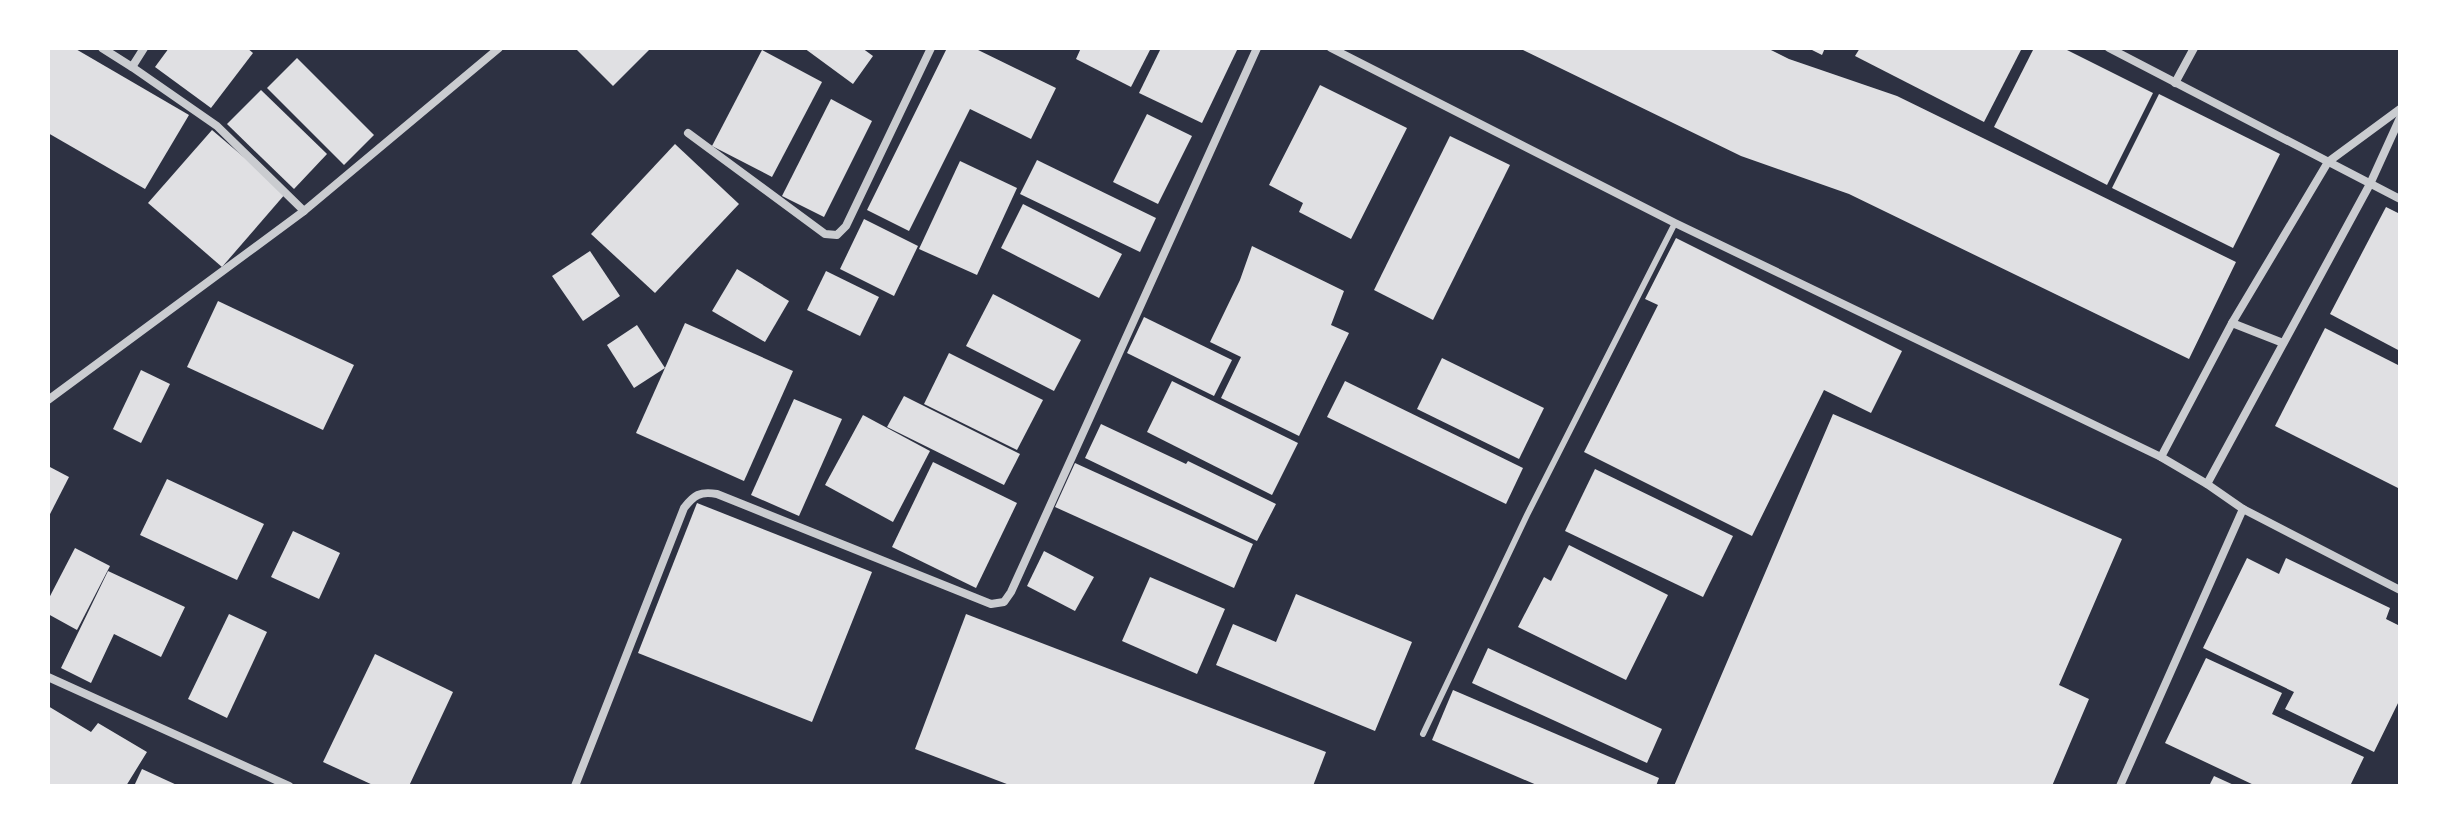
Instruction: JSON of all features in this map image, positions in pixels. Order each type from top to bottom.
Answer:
[{"type":"street","points":[[102,48],[217,126],[304,211]]},
{"type":"street","points":[[132,67],[144,48]]},
{"type":"street","points":[[48,400],[304,211],[499,48]]},
{"type":"street","points":[[688,133],[825,234],[837,235],[846,226],[931,48]]},
{"type":"street","points":[[575,786],[684,508],[692,497],[704,492],[717,494],[991,604],[1004,602],[1257,48]]},
{"type":"street","points":[[1331,48],[1675,223],[2161,457],[2243,509],[2400,590]]},
{"type":"street","points":[[2109,48],[2400,199]]},
{"type":"street","points":[[2175,83],[2194,48]]},
{"type":"street","points":[[2161,457],[2232,323],[2328,162],[2400,109]]},
{"type":"street","points":[[2207,484],[2370,184],[2400,118]]},
{"type":"street","points":[[2232,323],[2283,343]]},
{"type":"street","points":[[2120,786],[2243,509]]},
{"type":"street","points":[[48,677],[289,786]]},
{"type":"lane","points":[[1423,734],[1527,515],[1675,223]]},
{"type":"building","points":[[48,48],[74,48],[189,115],[145,189],[48,133]]},
{"type":"building","points":[[169,48],[247,48],[253,53],[211,108],[155,67]]},
{"type":"building","points":[[575,48],[651,48],[613,86]]},
{"type":"building","points":[[804,48],[862,48],[873,56],[853,84]]},
{"type":"building","points":[[947,48],[974,48],[1056,88],[1031,139],[970,109],[909,231],[867,210]]},
{"type":"building","points":[[1081,48],[1151,48],[1131,87],[1076,59]]},
{"type":"building","points":[[1161,48],[1238,48],[1202,123],[1139,93]]},
{"type":"building","points":[[1519,48],[1767,48],[1789,59],[1897,96],[2236,262],[2189,359],[1849,194],[1741,156]]},
{"type":"building","points":[[1808,48],[1825,48],[1822,55]]},
{"type":"building","points":[[1860,48],[2022,48],[1984,122],[1855,56]]},
{"type":"building","points":[[2034,48],[2063,48],[2153,93],[2107,185],[1994,127]]},
{"type":"building","points":[[762,50],[822,82],[772,177],[712,146]]},
{"type":"building","points":[[297,58],[374,135],[344,165],[267,88]]},
{"type":"building","points":[[1320,85],[1407,128],[1351,239],[1299,212],[1303,203],[1269,185]]},
{"type":"building","points":[[261,90],[327,154],[294,189],[227,124]]},
{"type":"building","points":[[2159,94],[2280,154],[2233,248],[2112,188]]},
{"type":"building","points":[[831,99],[872,121],[824,217],[782,196]]},
{"type":"building","points":[[1147,114],[1192,136],[1158,204],[1113,182]]},
{"type":"building","points":[[212,130],[286,193],[222,267],[148,203]]},
{"type":"building","points":[[1450,136],[1510,165],[1433,320],[1374,290]]},
{"type":"building","points":[[675,144],[739,204],[655,293],[591,234]]},
{"type":"building","points":[[1037,160],[1156,218],[1140,252],[1020,194]]},
{"type":"building","points":[[960,161],[1017,188],[977,275],[919,249]]},
{"type":"building","points":[[1023,204],[1122,254],[1099,298],[1001,248]]},
{"type":"building","points":[[2386,207],[2400,214],[2400,351],[2330,314]]},
{"type":"building","points":[[864,219],[918,246],[894,296],[840,269]]},
{"type":"building","points":[[1676,238],[1902,351],[1871,413],[1824,390],[1752,536],[1584,452],[1658,305],[1645,299]]},
{"type":"building","points":[[1252,246],[1344,291],[1331,325],[1349,333],[1299,436],[1221,398],[1241,357],[1210,342],[1240,280]]},
{"type":"building","points":[[590,251],[620,296],[583,321],[552,276]]},
{"type":"building","points":[[737,269],[789,301],[765,342],[712,311]]},
{"type":"building","points":[[826,271],[879,297],[860,336],[807,310]]},
{"type":"building","points":[[993,294],[1081,340],[1054,391],[966,346]]},
{"type":"building","points":[[218,301],[354,365],[323,430],[187,367]]},
{"type":"building","points":[[1144,317],[1232,360],[1214,396],[1127,353]]},
{"type":"building","points":[[685,323],[793,371],[744,481],[636,433]]},
{"type":"building","points":[[637,325],[665,368],[634,388],[607,345]]},
{"type":"building","points":[[2325,328],[2400,366],[2400,489],[2275,426]]},
{"type":"building","points":[[949,353],[1043,400],[1017,450],[924,404]]},
{"type":"building","points":[[1442,358],[1544,408],[1519,459],[1417,409]]},
{"type":"building","points":[[141,370],[170,384],[141,443],[113,429]]},
{"type":"building","points":[[1172,381],[1298,443],[1272,495],[1147,432]]},
{"type":"building","points":[[1345,381],[1523,468],[1506,504],[1327,417]]},
{"type":"building","points":[[904,396],[1020,454],[1004,485],[887,427]]},
{"type":"building","points":[[794,399],[842,419],[799,516],[751,495]]},
{"type":"building","points":[[1833,414],[2122,539],[2059,685],[2089,699],[2052,786],[1674,786]]},
{"type":"building","points":[[863,415],[930,451],[893,522],[825,485]]},
{"type":"building","points":[[1101,424],[1186,464],[1188,461],[1276,504],[1257,541],[1085,458]]},
{"type":"building","points":[[933,462],[1017,503],[976,588],[892,547]]},
{"type":"building","points":[[1075,463],[1253,544],[1234,588],[1055,507]]},
{"type":"building","points":[[48,466],[69,477],[48,518]]},
{"type":"building","points":[[1595,469],[1733,536],[1703,597],[1565,531]]},
{"type":"building","points":[[167,479],[264,524],[237,580],[140,535]]},
{"type":"building","points":[[697,503],[872,572],[812,722],[638,653]]},
{"type":"building","points":[[293,531],[340,553],[319,599],[271,577]]},
{"type":"building","points":[[1569,545],[1668,595],[1626,680],[1518,627],[1544,577],[1551,581]]},
{"type":"building","points":[[75,548],[110,566],[77,630],[48,614],[48,600]]},
{"type":"building","points":[[1044,551],[1094,577],[1075,611],[1027,586]]},
{"type":"building","points":[[2247,558],[2279,574],[2286,558],[2390,608],[2386,619],[2400,626],[2400,699],[2374,752],[2285,709],[2294,692],[2203,648]]},
{"type":"building","points":[[108,571],[185,607],[161,657],[114,634],[91,683],[61,668]]},
{"type":"building","points":[[1150,577],[1225,609],[1197,674],[1122,641]]},
{"type":"building","points":[[1296,594],[1412,642],[1375,731],[1216,665],[1233,624],[1276,642]]},
{"type":"building","points":[[229,614],[267,632],[227,718],[188,699]]},
{"type":"building","points":[[966,614],[1326,752],[1313,786],[1012,786],[915,749]]},
{"type":"building","points":[[1488,648],[1662,729],[1647,763],[1472,683]]},
{"type":"building","points":[[375,654],[453,692],[409,786],[375,786],[323,762]]},
{"type":"building","points":[[2206,658],[2282,693],[2272,714],[2364,757],[2350,786],[2256,786],[2165,743]]},
{"type":"building","points":[[1453,690],[1659,778],[1656,786],[1539,786],[1432,740]]},
{"type":"building","points":[[48,706],[91,732],[98,723],[147,752],[126,786],[48,786]]},
{"type":"building","points":[[142,769],[179,786],[134,786]]},
{"type":"building","points":[[2214,776],[2236,786],[2209,786]]}]
